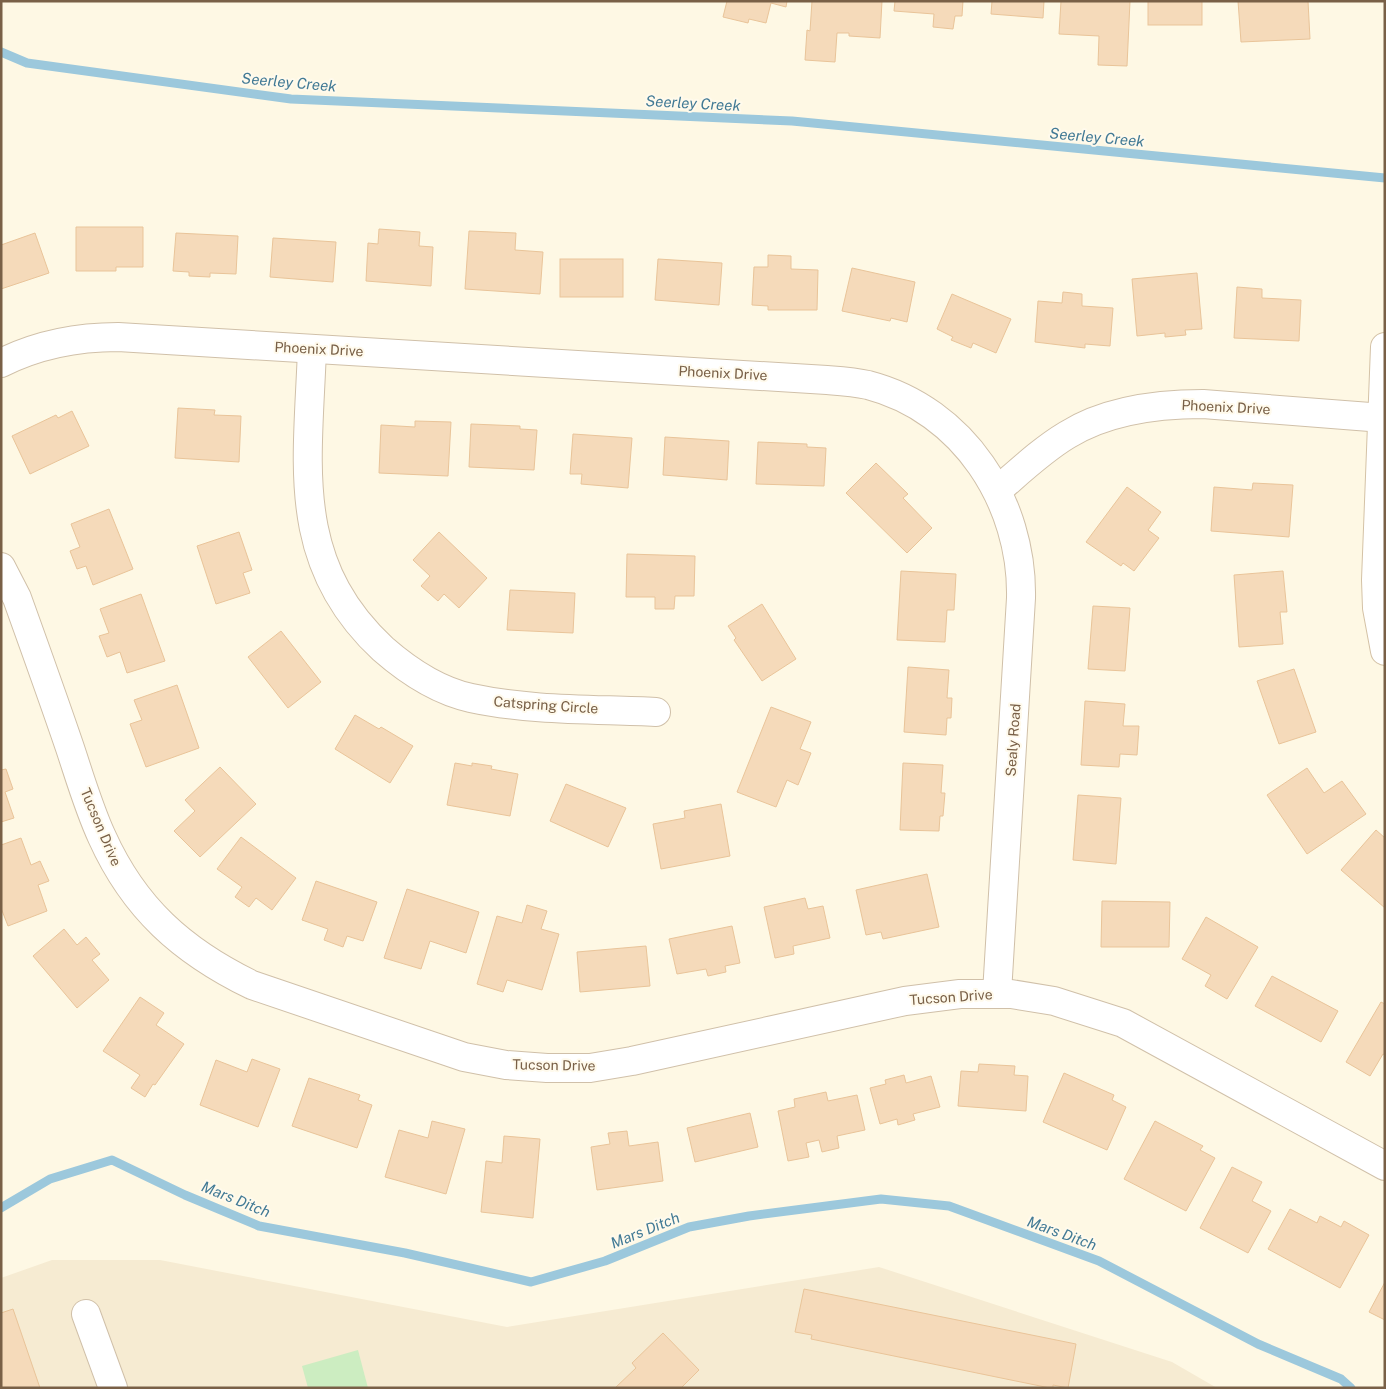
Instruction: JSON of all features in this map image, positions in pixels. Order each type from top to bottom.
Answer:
[{"type":"street","name":"Phoenix Drive","points":[[1,363],[47,344],[89,337],[827,380],[868,385],[908,400],[944,424],[973,452],[998,490],[1066,435],[1118,413],[1174,404],[1203,404],[1383,418]]},
{"type":"street","points":[[1385,347],[1376,580],[1377,608],[1385,651]]},
{"type":"street","name":"Catspring Circle","points":[[312,349],[307,484],[312,528],[331,582],[345,605],[372,639],[417,674],[469,698],[510,705],[656,712]]},
{"type":"street","name":"Sealy Road","points":[[997,993],[1022,577],[1016,537],[998,490]]},
{"type":"street","name":"Tucson Drive","points":[[1,567],[17,598],[101,835],[121,874],[156,919],[181,943],[225,972],[252,985],[454,1055],[506,1065],[547,1068],[590,1068],[632,1061],[905,1001],[960,994],[997,993],[1054,1001],[1123,1023],[1385,1166]]},
{"type":"street","points":[[86,1314],[112,1388]]},
{"type":"shaded area","points":[[52,1260],[160,1260],[507,1327],[879,1267],[1172,1362],[1217,1388],[1,1388],[1,1278]]},
{"type":"green space","points":[[358,1350],[368,1388],[308,1388],[302,1366]]},
{"type":"building","points":[[727,1],[787,1],[786,7],[771,3],[766,23],[749,19],[748,23],[723,17]]},
{"type":"building","points":[[812,1],[882,1],[880,38],[849,36],[849,33],[837,33],[835,62],[805,60],[807,30],[810,31]]},
{"type":"building","points":[[895,1],[963,1],[962,16],[955,16],[953,29],[933,27],[934,14],[894,11]]},
{"type":"building","points":[[992,1],[1044,1],[1043,18],[991,14]]},
{"type":"building","points":[[1061,1],[1130,1],[1127,66],[1098,65],[1099,36],[1059,34]]},
{"type":"building","points":[[1148,1],[1202,1],[1202,25],[1148,25]]},
{"type":"building","points":[[1238,1],[1308,1],[1310,39],[1241,42]]},
{"type":"building","points":[[76,227],[143,227],[143,267],[116,267],[116,271],[76,271]]},
{"type":"building","points":[[379,229],[420,232],[419,246],[433,247],[431,286],[366,281],[368,243],[378,244]]},
{"type":"building","points":[[469,231],[516,233],[515,250],[543,252],[540,294],[465,289]]},
{"type":"building","points":[[35,233],[49,273],[1,289],[1,245]]},
{"type":"building","points":[[176,233],[238,236],[236,274],[210,273],[210,277],[189,276],[189,272],[173,271]]},
{"type":"building","points":[[273,238],[336,242],[333,282],[270,277]]},
{"type":"building","points":[[768,255],[791,256],[791,269],[818,270],[817,310],[768,310],[768,306],[752,305],[754,267],[768,267]]},
{"type":"building","points":[[560,259],[623,259],[623,297],[560,297]]},
{"type":"building","points":[[658,259],[722,263],[719,305],[655,300]]},
{"type":"building","points":[[852,268],[915,282],[907,322],[891,318],[890,321],[842,311]]},
{"type":"building","points":[[1197,273],[1202,329],[1185,330],[1186,335],[1165,337],[1165,333],[1137,336],[1132,279]]},
{"type":"building","points":[[1237,287],[1262,289],[1262,298],[1301,300],[1299,341],[1234,338]]},
{"type":"building","points":[[1063,292],[1082,294],[1082,306],[1113,308],[1110,346],[1085,344],[1085,348],[1035,342],[1038,301],[1062,303]]},
{"type":"building","points":[[952,294],[1011,319],[996,353],[973,343],[971,348],[951,340],[953,337],[937,329]]},
{"type":"building","points":[[178,408],[215,410],[214,415],[241,416],[239,462],[175,458]]},
{"type":"building","points":[[72,411],[89,446],[30,474],[12,436],[56,415],[58,418]]},
{"type":"building","points":[[415,421],[451,422],[448,476],[379,473],[381,425],[415,427]]},
{"type":"building","points":[[471,424],[520,426],[520,429],[537,430],[534,470],[469,467]]},
{"type":"building","points":[[573,434],[632,438],[628,488],[581,484],[582,474],[570,474]]},
{"type":"building","points":[[665,437],[729,441],[727,480],[663,475]]},
{"type":"building","points":[[758,442],[807,444],[807,447],[826,448],[824,486],[756,484]]},
{"type":"building","points":[[876,463],[908,494],[903,498],[932,528],[907,553],[846,493]]},
{"type":"building","points":[[1253,483],[1293,485],[1289,537],[1211,531],[1214,487],[1252,490]]},
{"type":"building","points":[[1127,487],[1161,512],[1148,530],[1159,538],[1134,571],[1123,563],[1121,566],[1086,542]]},
{"type":"building","points":[[109,509],[133,569],[93,585],[86,566],[77,569],[70,551],[80,547],[71,524]]},
{"type":"building","points":[[239,532],[252,570],[243,573],[250,593],[216,604],[197,546]]},
{"type":"building","points":[[439,532],[487,578],[459,608],[444,594],[438,601],[421,586],[430,576],[413,560]]},
{"type":"building","points":[[627,554],[695,556],[694,596],[675,596],[674,609],[655,609],[655,597],[626,597]]},
{"type":"building","points":[[901,571],[956,574],[954,610],[947,610],[945,642],[897,640]]},
{"type":"building","points":[[1283,571],[1287,612],[1280,612],[1283,644],[1239,647],[1234,575]]},
{"type":"building","points":[[510,590],[575,593],[573,633],[507,630]]},
{"type":"building","points":[[141,594],[165,661],[127,673],[120,652],[107,657],[99,636],[109,633],[100,609]]},
{"type":"building","points":[[762,604],[796,659],[762,681],[734,640],[736,638],[728,626]]},
{"type":"building","points":[[1093,606],[1130,608],[1125,671],[1088,669]]},
{"type":"building","points":[[281,631],[321,682],[288,708],[248,657]]},
{"type":"building","points":[[908,667],[949,670],[947,698],[952,698],[951,718],[947,718],[946,735],[904,732]]},
{"type":"building","points":[[1294,669],[1316,732],[1279,744],[1257,681]]},
{"type":"building","points":[[177,685],[199,748],[146,767],[130,724],[142,720],[134,700]]},
{"type":"building","points":[[1085,701],[1125,704],[1123,726],[1139,726],[1137,755],[1120,754],[1119,767],[1081,765]]},
{"type":"building","points":[[771,707],[811,722],[800,749],[811,753],[798,785],[787,780],[776,807],[737,792]]},
{"type":"building","points":[[355,715],[379,729],[381,727],[413,746],[390,783],[335,749]]},
{"type":"building","points":[[455,763],[472,766],[472,763],[492,766],[491,769],[518,774],[510,816],[447,805]]},
{"type":"building","points":[[903,763],[943,765],[941,793],[945,793],[943,816],[940,816],[939,831],[900,830]]},
{"type":"building","points":[[220,767],[256,804],[200,857],[174,831],[195,811],[185,800]]},
{"type":"building","points":[[1307,768],[1324,793],[1342,781],[1366,814],[1307,854],[1267,795]]},
{"type":"building","points":[[6,769],[13,789],[5,792],[14,818],[1,822],[1,770]]},
{"type":"building","points":[[566,784],[626,808],[608,847],[550,821]]},
{"type":"building","points":[[1078,795],[1121,798],[1116,864],[1073,860]]},
{"type":"building","points":[[721,804],[730,856],[661,869],[653,824],[685,818],[684,811]]},
{"type":"building","points":[[1376,830],[1385,838],[1385,908],[1341,870]]},
{"type":"building","points":[[241,837],[296,878],[272,910],[256,898],[249,907],[235,897],[242,887],[217,869]]},
{"type":"building","points":[[21,838],[31,865],[40,861],[49,881],[38,885],[47,911],[8,926],[1,908],[1,845]]},
{"type":"building","points":[[927,874],[939,927],[883,939],[881,932],[866,935],[856,890]]},
{"type":"building","points":[[316,881],[377,902],[363,941],[347,936],[343,947],[324,940],[328,929],[302,920]]},
{"type":"building","points":[[407,889],[479,912],[466,953],[430,941],[421,969],[384,958]]},
{"type":"building","points":[[805,898],[808,909],[823,906],[830,938],[793,946],[794,954],[775,958],[764,907]]},
{"type":"building","points":[[1102,901],[1170,902],[1169,947],[1101,947]]},
{"type":"building","points":[[527,905],[547,911],[541,929],[559,934],[542,990],[507,980],[503,992],[477,984],[497,916],[522,923]]},
{"type":"building","points":[[1206,917],[1258,947],[1227,999],[1205,986],[1211,975],[1182,959]]},
{"type":"building","points":[[732,926],[740,963],[725,966],[726,972],[708,976],[706,969],[677,974],[669,939]]},
{"type":"building","points":[[64,929],[77,945],[86,937],[100,954],[92,960],[109,980],[77,1008],[33,956]]},
{"type":"building","points":[[646,946],[650,986],[580,992],[577,952]]},
{"type":"building","points":[[1272,976],[1338,1011],[1321,1042],[1255,1006]]},
{"type":"building","points":[[140,997],[164,1013],[156,1025],[184,1044],[145,1097],[131,1088],[140,1075],[103,1051]]},
{"type":"building","points":[[1381,1002],[1385,1004],[1385,1055],[1383,1054],[1370,1076],[1346,1062]]},
{"type":"building","points":[[252,1059],[280,1069],[258,1127],[200,1105],[216,1060],[247,1072]]},
{"type":"building","points":[[979,1064],[1015,1066],[1014,1075],[1028,1076],[1026,1111],[958,1106],[961,1071],[978,1072]]},
{"type":"building","points":[[1064,1073],[1114,1095],[1112,1100],[1126,1107],[1107,1150],[1043,1122]]},
{"type":"building","points":[[904,1075],[906,1083],[931,1076],[940,1107],[913,1114],[915,1120],[898,1125],[897,1119],[880,1124],[870,1088],[886,1084],[885,1080]]},
{"type":"building","points":[[309,1078],[360,1095],[358,1100],[372,1105],[357,1148],[292,1126]]},
{"type":"building","points":[[826,1092],[828,1101],[857,1095],[865,1130],[837,1136],[839,1148],[822,1152],[819,1140],[806,1143],[809,1157],[788,1161],[778,1111],[795,1107],[794,1099]]},
{"type":"building","points":[[750,1113],[758,1147],[695,1162],[687,1128]]},
{"type":"building","points":[[432,1121],[465,1129],[446,1194],[385,1177],[399,1130],[428,1138]]},
{"type":"building","points":[[1155,1121],[1203,1146],[1200,1150],[1215,1158],[1186,1211],[1124,1179]]},
{"type":"building","points":[[627,1131],[629,1146],[658,1142],[663,1181],[597,1190],[591,1147],[610,1144],[608,1133]]},
{"type":"building","points":[[504,1136],[540,1139],[533,1218],[481,1212],[486,1161],[502,1163]]},
{"type":"building","points":[[1232,1167],[1262,1182],[1252,1201],[1271,1211],[1248,1253],[1200,1228]]},
{"type":"building","points":[[1290,1209],[1317,1223],[1320,1216],[1341,1227],[1344,1221],[1369,1235],[1340,1288],[1268,1249]]},
{"type":"building","points":[[1385,1282],[1385,1320],[1369,1312]]},
{"type":"building","points":[[804,1289],[1076,1344],[1068,1388],[1053,1385],[1053,1388],[1050,1388],[811,1339],[812,1335],[795,1332]]},
{"type":"building","points":[[13,1309],[40,1388],[2,1388],[1,1313]]},
{"type":"building","points":[[663,1333],[699,1370],[681,1388],[615,1388],[636,1368],[632,1363]]},
{"type":"waterway","name":"Seerley Creek","points":[[1,52],[27,63],[291,99],[792,121],[1385,178]]},
{"type":"waterway","name":"Mars Ditch","points":[[1,1208],[50,1179],[112,1160],[185,1195],[259,1226],[405,1253],[531,1282],[605,1261],[689,1227],[749,1216],[881,1199],[949,1206],[1099,1261],[1258,1344],[1341,1379],[1351,1388]]}]
